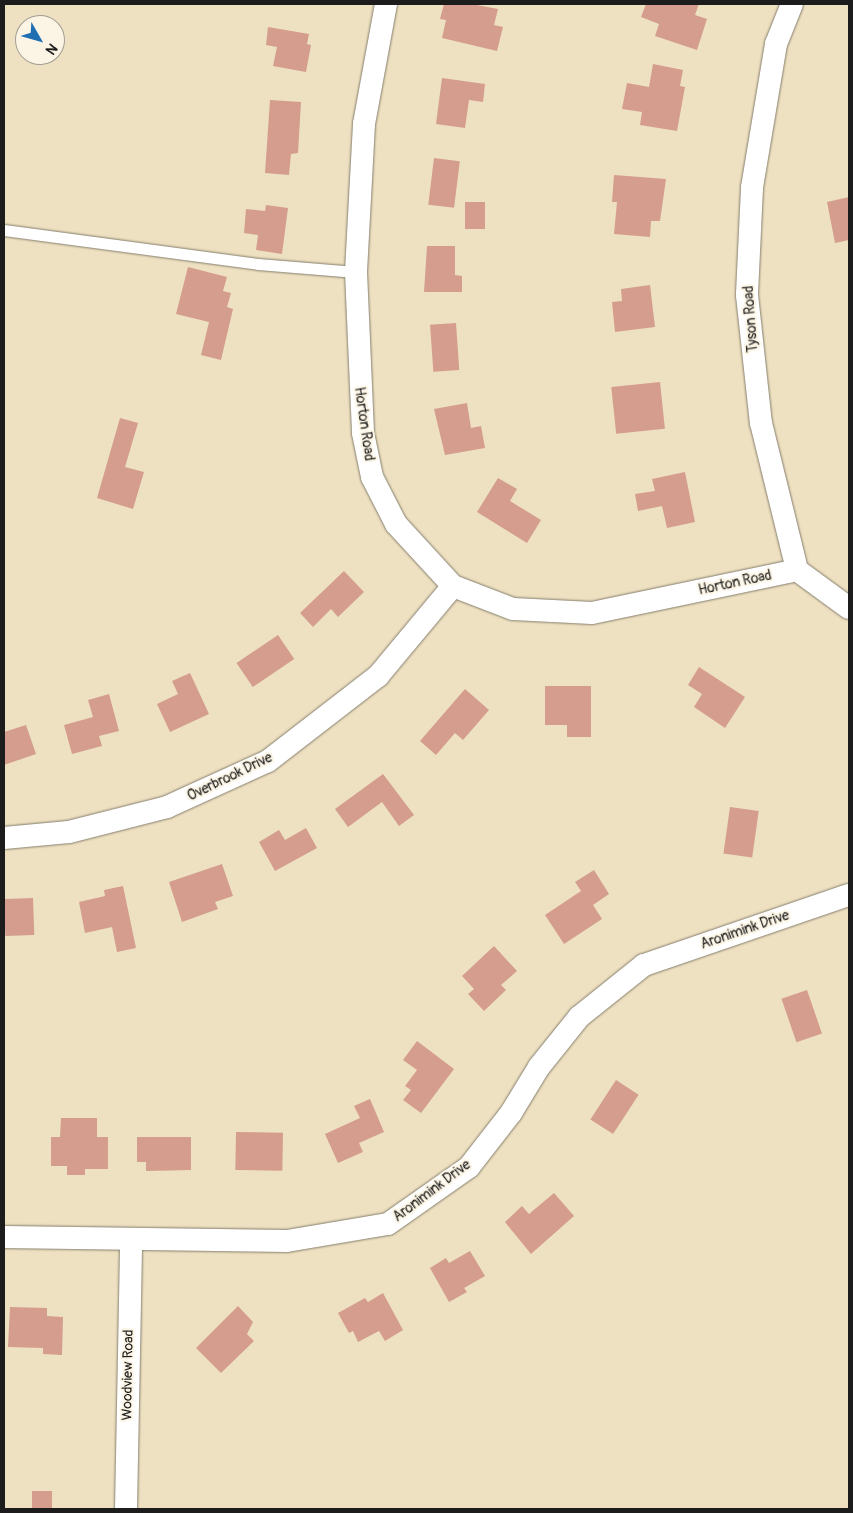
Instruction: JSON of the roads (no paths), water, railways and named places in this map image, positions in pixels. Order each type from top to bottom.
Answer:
[{"type":"street","name":"Horton Road","points":[[386,4],[364,124],[356,272],[358,390],[363,433],[372,477],[396,524],[453,586],[513,609],[592,613],[797,570]]},
{"type":"street","name":"Tyson Road","points":[[792,4],[776,44],[752,188],[747,294],[761,423],[797,570]]},
{"type":"street","points":[[797,570],[849,608]]},
{"type":"street","name":"Overbrook Drive","points":[[4,838],[69,832],[168,807],[268,761],[378,676],[453,586]]},
{"type":"street","name":"Aronimink Drive","points":[[4,1237],[287,1241],[388,1224],[469,1167],[511,1113],[539,1067],[579,1017],[644,965],[849,895]]},
{"type":"street","name":"Woodview Road","points":[[126,1509],[131,1240]]},
{"type":"lane","points":[[4,230],[258,264],[356,272]]}]
